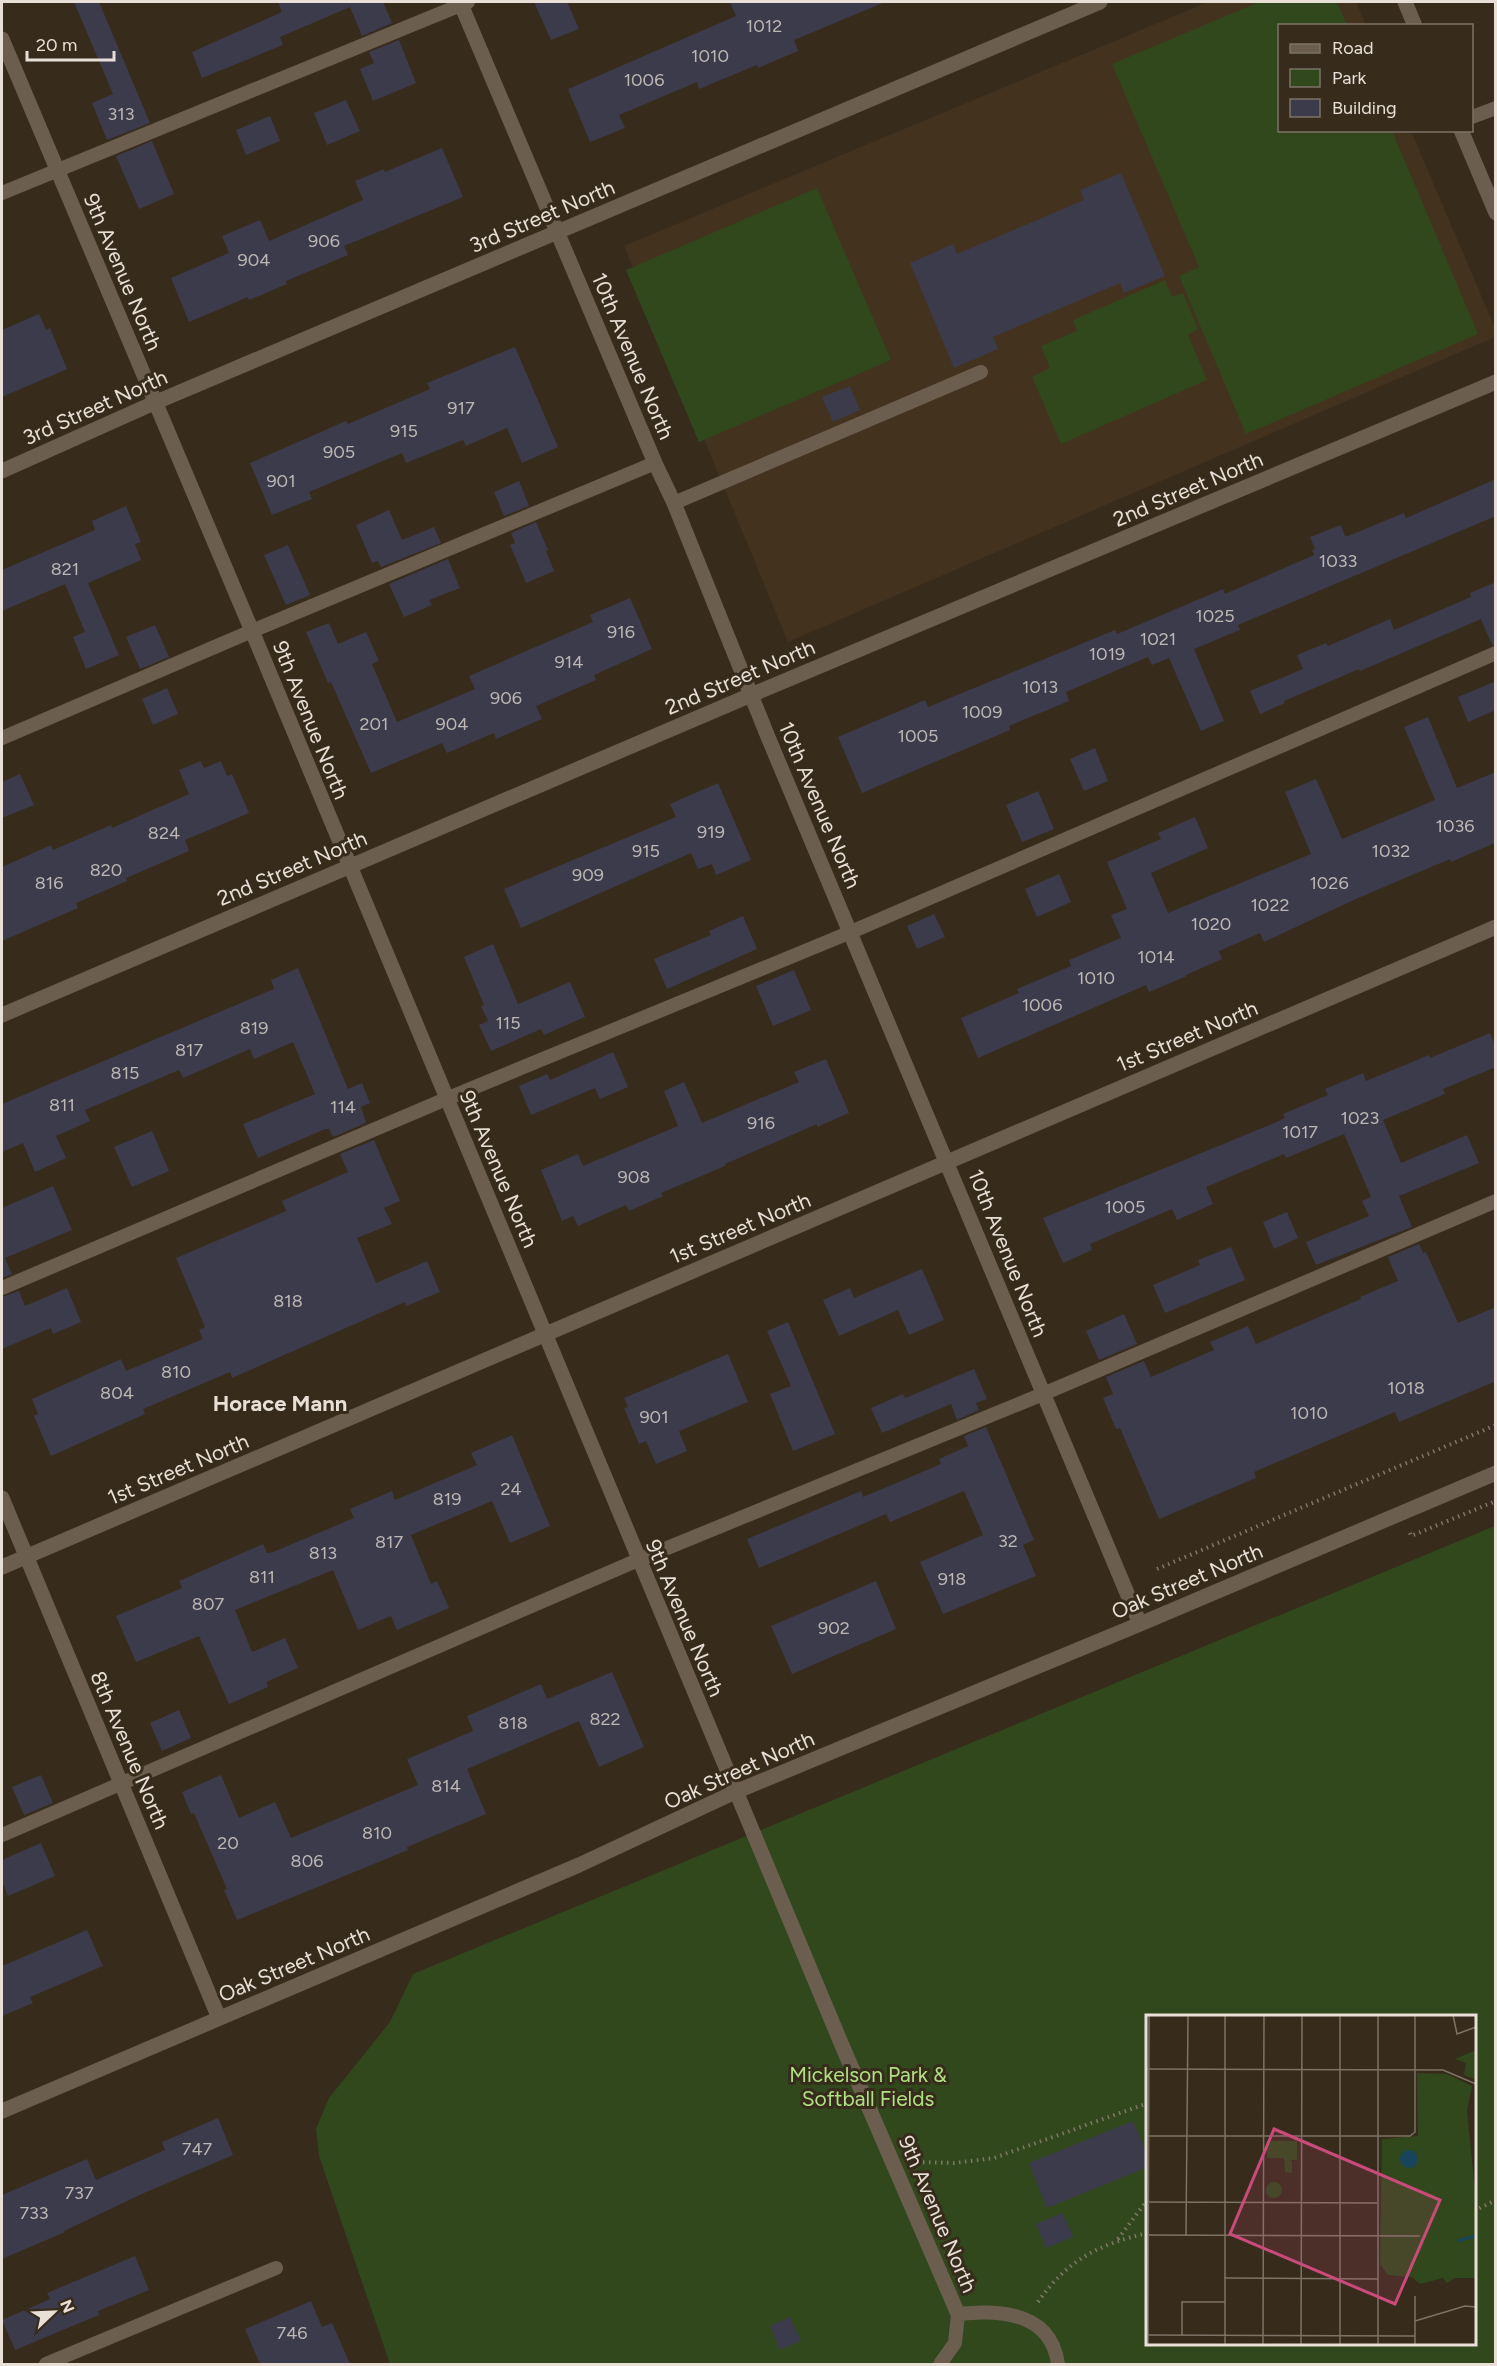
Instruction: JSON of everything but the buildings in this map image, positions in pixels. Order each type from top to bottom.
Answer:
[{"type":"street","name":"10th Avenue North","points":[[463,2],[1140,1624]]},
{"type":"street","name":"3rd Street North","points":[[2,471],[154,403],[1100,2]]},
{"type":"street","points":[[1405,2],[1414,24]]},
{"type":"street","name":"9th Avenue North","points":[[2,39],[546,1334],[735,1792],[958,2314]]},
{"type":"street","points":[[1462,132],[1496,213]]},
{"type":"street","name":"2nd Street North","points":[[2,1015],[751,695],[1496,382]]},
{"type":"street","name":"1st Street North","points":[[2,1567],[1496,927]]},
{"type":"street","name":"Oak Street North","points":[[2,2111],[579,1865],[735,1792],[1496,1473]]},
{"type":"street","name":"8th Avenue North","points":[[2,1498],[219,2018]]},
{"type":"lane","points":[[2,193],[463,2]]},
{"type":"lane","points":[[1473,117],[1496,108]]},
{"type":"lane","points":[[674,503],[981,372]]},
{"type":"lane","points":[[2,738],[655,463]]},
{"type":"lane","points":[[2,1288],[446,1099],[851,932],[1496,654]]},
{"type":"lane","points":[[2,1835],[638,1560],[1043,1394],[1496,1201]]},
{"type":"lane","points":[[46,2364],[276,2268]]},
{"type":"lane","points":[[940,2364],[955,2343],[958,2314],[980,2312],[1011,2315],[1035,2323],[1051,2340],[1058,2364]]},
{"type":"path","points":[[1156,1569],[1496,1425]]},
{"type":"path","points":[[892,2162],[954,2163],[994,2158],[1146,2104]]},
{"type":"path","points":[[1476,2210],[1496,2200]]},
{"type":"path","points":[[1118,2240],[1146,2202]]},
{"type":"path","points":[[1026,2320],[1049,2286],[1087,2253],[1118,2240],[1146,2233]]},
{"type":"shaded area","points":[[1208,2],[1356,2],[1366,24],[1278,24],[1278,132],[1411,132],[1495,328],[1495,337],[788,642],[624,246]]},
{"type":"green space","points":[[1259,2],[1337,2],[1347,24],[1278,24],[1278,132],[1392,132],[1478,334],[1246,434],[1179,276],[1199,267],[1112,64]]},
{"type":"green space","points":[[817,188],[891,360],[699,442],[626,270]]},
{"type":"green space","points":[[1165,280],[1172,297],[1183,293],[1198,329],[1188,335],[1207,380],[1061,444],[1032,377],[1050,368],[1041,346],[1077,331],[1073,320]]},
{"type":"green space","name":"Mickelson Park & Softball Fields","points":[[1495,1526],[1495,2364],[390,2364],[319,2156],[316,2129],[329,2098],[390,2022],[413,1974]]},
{"type":"district","name":"Horace Mann","points":[[280,1403]]}]
